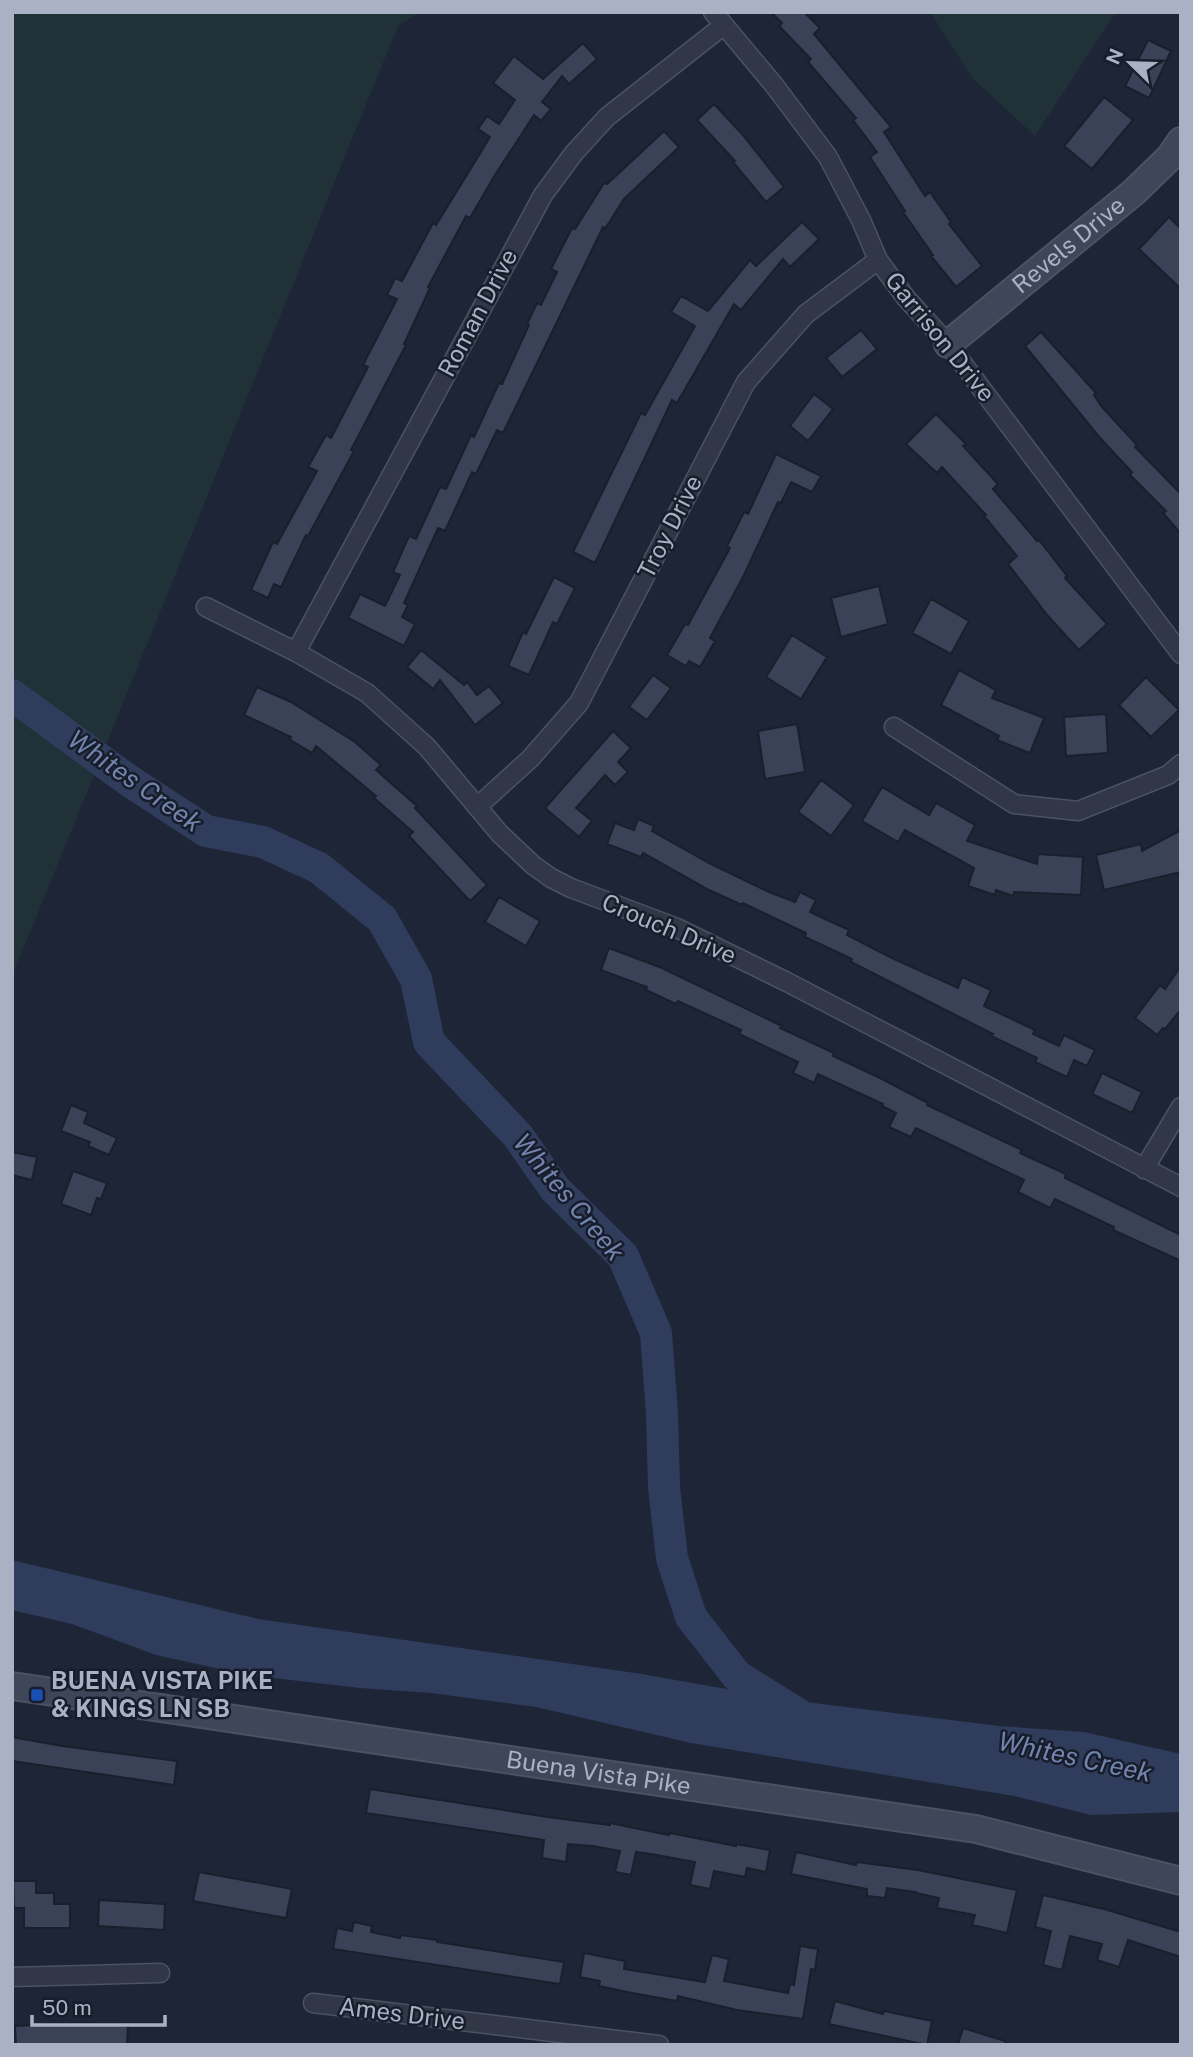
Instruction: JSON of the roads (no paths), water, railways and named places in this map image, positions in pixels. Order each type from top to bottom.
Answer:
[{"type":"main road","name":"Revels Drive","points":[[948,344],[1177,154]]},
{"type":"main road","name":"Buena Vista Pike","points":[[12,1686],[975,1829],[1181,1881]]},
{"type":"street","name":"Garrison Drive","points":[[718,19],[774,85],[828,157],[861,220],[878,260],[906,298],[948,344],[1181,654]]},
{"type":"street","name":"Roman Drive","points":[[296,652],[543,195],[574,153],[607,117],[718,19]]},
{"type":"street","name":"Troy Drive","points":[[477,807],[530,758],[579,703],[746,382],[806,314],[878,260]]},
{"type":"street","name":"Crouch Drive","points":[[206,607],[296,652],[367,693],[427,747],[500,834],[551,878],[677,928],[787,982],[1181,1188]]},
{"type":"street","points":[[894,727],[1014,804],[1078,811],[1168,775],[1181,764]]},
{"type":"street","points":[[1144,1169],[1181,1107]]},
{"type":"street","points":[[12,1977],[160,1973]]},
{"type":"street","name":"Ames Drive","points":[[313,2003],[659,2045]]},
{"type":"water","points":[[12,1560],[258,1619],[642,1674],[782,1699],[999,1726],[1084,1732],[1181,1754],[1181,1812],[1091,1815],[1014,1796],[691,1743],[536,1707],[431,1693],[247,1675],[156,1655],[72,1624],[12,1610]]},
{"type":"waterway","name":"Whites Creek","points":[[12,695],[128,780],[206,831],[263,842],[319,868],[382,919],[416,979],[429,1042],[518,1136],[555,1189],[623,1256],[656,1333],[664,1487],[672,1558],[691,1617],[737,1676],[806,1719]]},
{"type":"place","name":"BUENA VISTA PIKE & KINGS LN SB","points":[[37,1695]]}]
